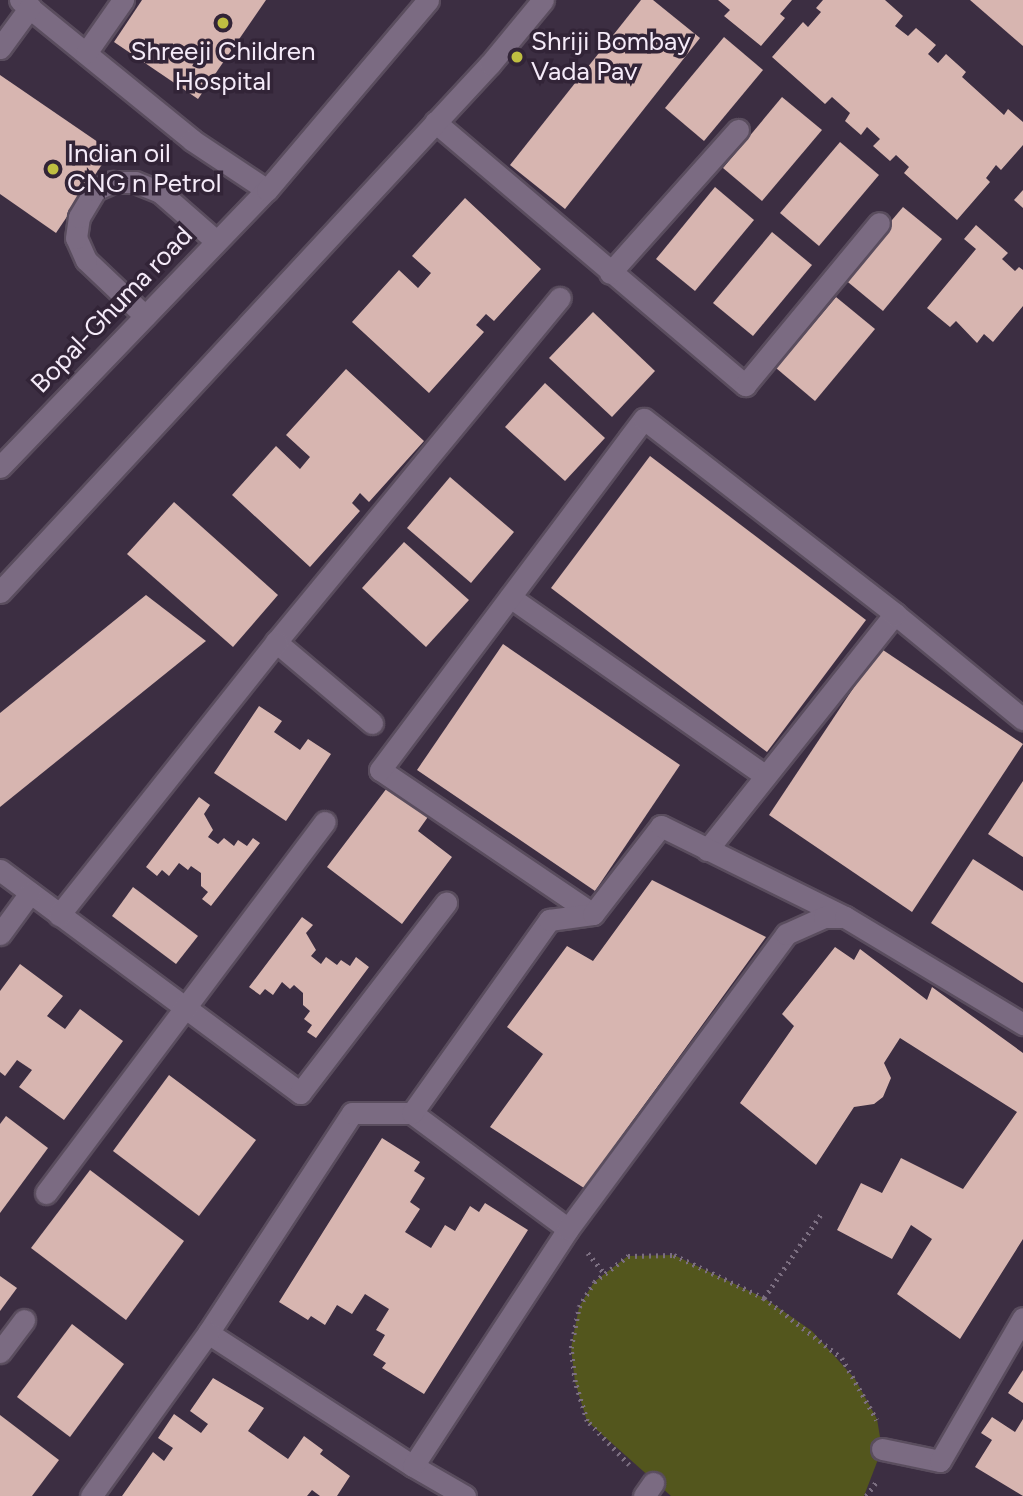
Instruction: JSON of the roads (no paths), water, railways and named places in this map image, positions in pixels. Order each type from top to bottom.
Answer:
[{"type":"street","points":[[86,53],[122,0]]},
{"type":"street","name":"Bopal-Ghuma road","points":[[0,467],[267,190],[428,0]]},
{"type":"street","points":[[0,592],[435,122],[543,0]]},
{"type":"street","points":[[0,48],[25,4],[192,139],[267,190]]},
{"type":"street","points":[[435,122],[744,385],[879,223]]},
{"type":"street","points":[[610,273],[738,130]]},
{"type":"street","points":[[145,316],[86,260],[76,238],[79,216],[95,190],[113,182],[135,182],[160,192],[216,242]]},
{"type":"street","points":[[59,915],[276,642],[560,298]]},
{"type":"street","points":[[593,914],[380,770],[644,419],[895,614],[1023,719]]},
{"type":"street","points":[[510,597],[766,776]]},
{"type":"street","points":[[707,850],[895,614]]},
{"type":"street","points":[[276,642],[372,723]]},
{"type":"street","points":[[46,1194],[326,822]]},
{"type":"street","points":[[412,1113],[549,920],[593,914],[661,826],[845,916],[1023,1024]]},
{"type":"street","points":[[0,870],[184,1011],[300,1093],[446,903]]},
{"type":"street","points":[[0,934],[30,893]]},
{"type":"street","points":[[413,1466],[568,1229],[786,934],[824,917],[845,916]]},
{"type":"street","points":[[91,1496],[208,1333],[352,1112],[412,1113],[568,1229]]},
{"type":"street","points":[[882,1449],[940,1461],[1023,1318]]},
{"type":"street","points":[[0,1352],[24,1320]]},
{"type":"street","points":[[208,1333],[413,1466],[465,1496]]},
{"type":"place","name":"Shreeji Children Hospital","points":[[223,23]]},
{"type":"place","name":"Shriji Bombay Vada Pav","points":[[517,57]]},
{"type":"place","name":"Indian oil CNG n Petrol","points":[[53,169]]}]
